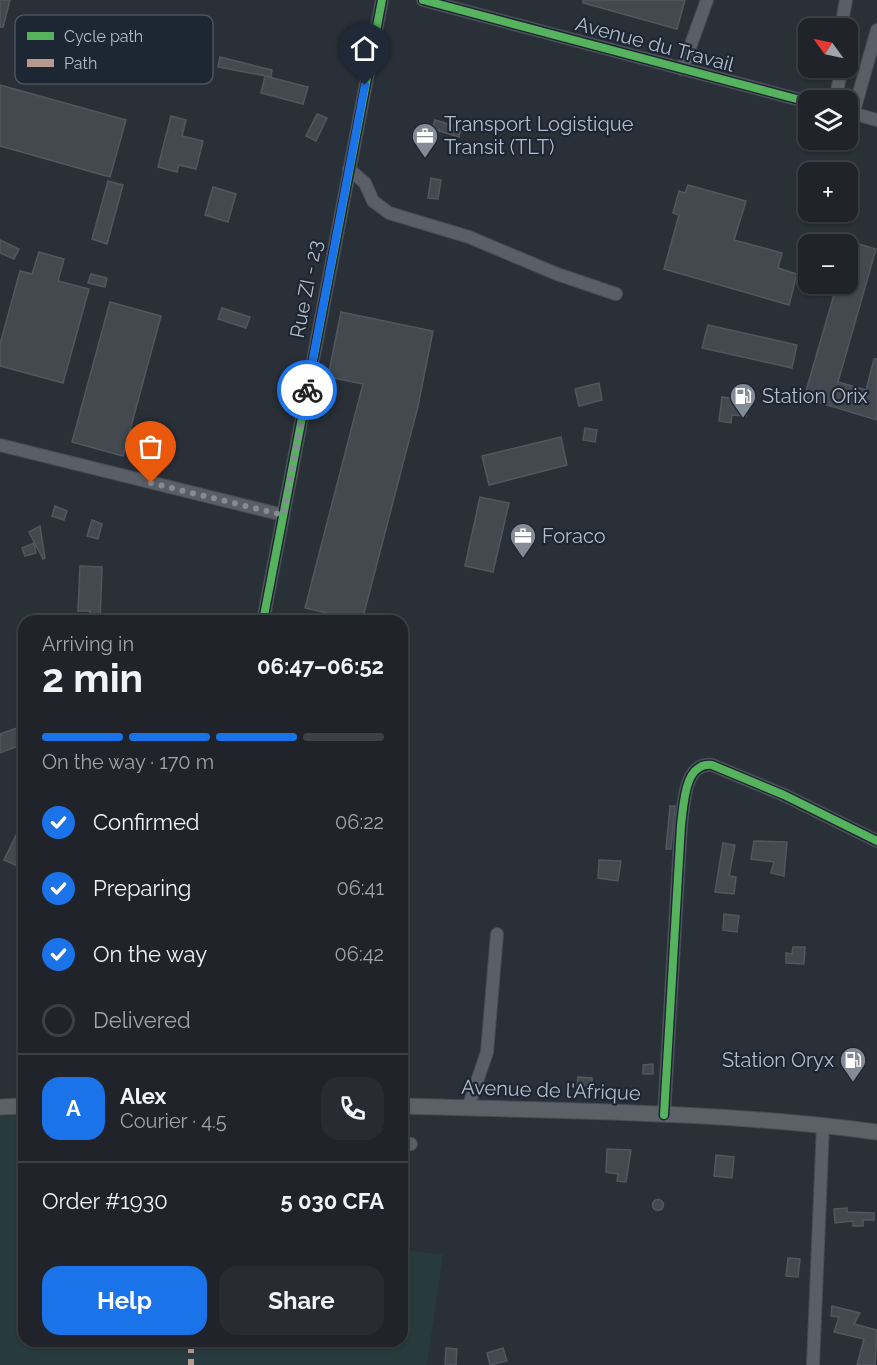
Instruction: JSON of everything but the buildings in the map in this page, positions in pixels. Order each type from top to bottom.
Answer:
[{"type":"main road","points":[[0,1107],[18,1106]]},
{"type":"main road","name":"Avenue de l'Afrique","points":[[408,1106],[664,1115],[823,1125],[877,1132]]},
{"type":"street","name":"Rue ZI - 23","points":[[264,615],[382,0]]},
{"type":"street","name":"Avenue du Travail","points":[[423,0],[798,99]]},
{"type":"street","points":[[682,69],[707,0]]},
{"type":"street","points":[[843,18],[846,0]]},
{"type":"street","points":[[857,90],[877,30]]},
{"type":"street","points":[[858,115],[877,120]]},
{"type":"street","points":[[349,170],[365,183],[373,201],[389,213],[469,237],[557,274],[616,294]]},
{"type":"street","points":[[0,445],[283,515]]},
{"type":"street","points":[[664,1115],[681,825],[686,791],[697,768],[704,764],[712,765],[784,795],[877,841]]},
{"type":"street","points":[[468,1108],[487,1052],[497,934]]},
{"type":"street","points":[[813,1365],[823,1125]]},
{"type":"green space","points":[[18,1114],[18,1347],[408,1347],[408,1250],[443,1255],[427,1365],[0,1365],[0,1116]]},
{"type":"marked path","points":[[191,1347],[191,1365]]},
{"type":"cycle path","points":[[264,615],[382,0]]},
{"type":"cycle path","points":[[423,0],[798,99]]},
{"type":"cycle path","points":[[664,1115],[681,825],[687,786],[696,770],[712,765],[784,795],[877,841]]},
{"type":"way so far","points":[[151,483],[283,515],[307,390]]},
{"type":"place","name":"Transport Logistique Transit (TLT)","points":[[425,159]]},
{"type":"place","name":"Station Orix","points":[[743,419]]},
{"type":"place","name":"Foraco","points":[[523,559]]},
{"type":"place","name":"Station Oryx","points":[[853,1083]]},
{"type":"route","points":[[307,390],[365,85]]}]
